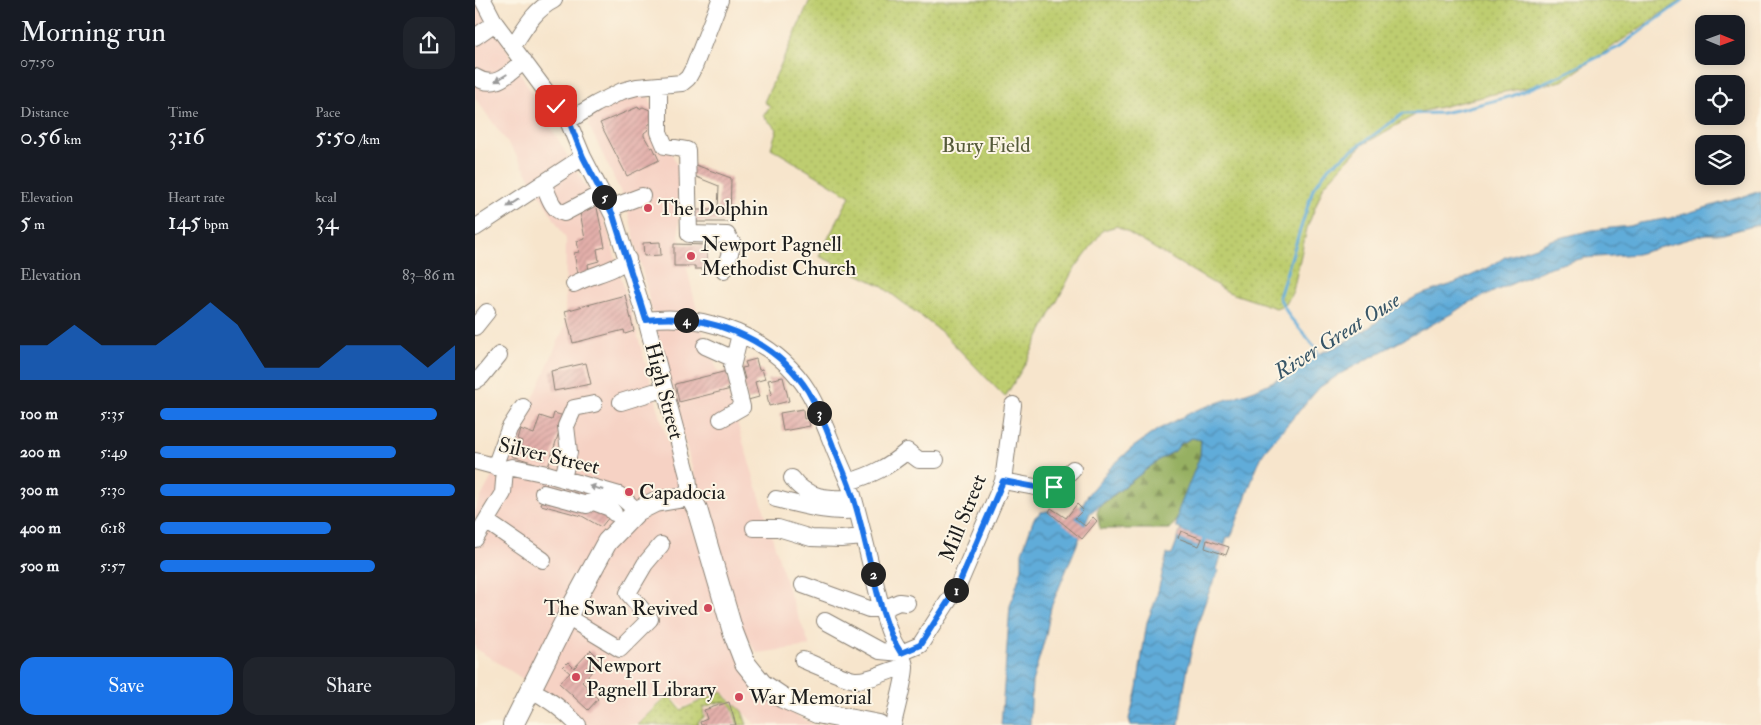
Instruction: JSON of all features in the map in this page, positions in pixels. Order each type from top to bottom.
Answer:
[{"type":"main road","points":[[513,725],[607,542],[637,511],[655,502],[690,496]]},
{"type":"main road","name":"High Street","points":[[690,496],[697,509],[733,632],[745,663],[762,684],[783,698],[817,713],[849,722],[879,725]]},
{"type":"street","name":"High Street","points":[[483,0],[495,23],[569,121],[583,157],[610,208],[628,258],[646,320],[687,476],[690,496]]},
{"type":"street","points":[[513,46],[541,7],[554,0]]},
{"type":"street","points":[[569,121],[596,104],[622,92],[637,87],[682,83],[688,78],[694,67],[720,0]]},
{"type":"street","points":[[475,37],[495,23]]},
{"type":"street","points":[[475,77],[483,82],[497,82],[524,61]]},
{"type":"street","points":[[659,85],[659,132],[665,146],[687,150],[689,234],[727,235],[733,244],[724,270]]},
{"type":"street","points":[[475,228],[583,157]]},
{"type":"street","points":[[543,183],[553,205],[559,212],[564,213],[602,193]]},
{"type":"street","points":[[610,208],[641,196]]},
{"type":"street","points":[[574,284],[622,264],[628,258]]},
{"type":"street","points":[[475,327],[487,312]]},
{"type":"street","points":[[646,320],[660,318],[693,320],[726,328],[766,349],[788,368],[807,390],[817,407],[848,482],[892,640],[903,660],[893,725]]},
{"type":"street","points":[[721,420],[742,406],[732,367],[739,334]]},
{"type":"street","points":[[705,346],[734,359]]},
{"type":"street","points":[[475,381],[481,377],[499,355]]},
{"type":"street","points":[[621,402],[663,389]]},
{"type":"street","points":[[563,478],[569,452],[566,426],[573,408],[595,404]]},
{"type":"street","name":"Mill Street","points":[[803,660],[854,680],[869,678],[896,668],[920,645],[958,586],[1003,481],[1013,405]]},
{"type":"street","points":[[475,539],[503,493],[500,468],[509,429],[523,406]]},
{"type":"street","points":[[848,482],[873,474],[907,451],[919,460],[936,460]]},
{"type":"street","name":"Silver Street","points":[[475,461],[500,468],[513,467],[563,478],[619,495],[637,511]]},
{"type":"street","points":[[1003,481],[1046,489],[1054,487],[1073,469]]},
{"type":"street","points":[[792,478],[806,492],[855,504]]},
{"type":"street","points":[[543,493],[587,505],[591,502],[610,508],[614,513]]},
{"type":"street","points":[[776,500],[845,511],[855,504]]},
{"type":"street","points":[[486,521],[543,560]]},
{"type":"street","points":[[754,528],[778,528],[811,538],[841,539],[863,537]]},
{"type":"street","points":[[567,617],[620,649],[650,619],[628,593],[645,564],[661,545]]},
{"type":"street","points":[[803,585],[869,609],[882,604],[907,603]]},
{"type":"street","points":[[825,621],[879,651],[903,660]]},
{"type":"street","points":[[527,697],[548,698],[578,725]]},
{"type":"shaded area","points":[[475,0],[479,0],[564,150],[603,214],[678,478],[730,639],[775,704],[814,725],[756,725],[722,691],[683,707],[668,693],[637,725],[585,725],[559,702],[475,648],[475,508],[529,408],[565,326],[566,239],[515,153],[475,98]]},
{"type":"shaded area","points":[[646,90],[678,168],[679,235],[702,331],[733,409],[790,595],[810,646],[757,653],[745,636],[690,461],[626,203],[589,126],[591,114],[611,101]]},
{"type":"green space","name":"Bury Field","points":[[810,0],[1681,0],[1562,81],[1493,94],[1420,112],[1362,145],[1324,185],[1307,228],[1293,291],[1286,304],[1276,308],[1228,292],[1117,226],[1103,230],[1071,274],[1024,366],[1005,397],[943,333],[880,285],[819,256],[850,196],[771,148],[777,129],[763,116],[770,106],[764,102]]},
{"type":"green space","points":[[1192,438],[1201,440],[1200,456],[1176,521],[1170,529],[1100,529],[1097,513],[1100,506],[1160,459],[1175,451],[1180,444]]},
{"type":"green space","points":[[722,691],[742,711],[747,725],[738,725],[732,707],[727,702],[715,703],[703,708],[704,717],[698,722],[699,725],[638,725],[669,695],[681,710]]},
{"type":"water","points":[[1761,191],[1761,224],[1723,234],[1706,234],[1637,254],[1584,258],[1550,267],[1468,303],[1320,387],[1265,450],[1231,537],[1227,537],[1217,569],[1219,571],[1203,608],[1192,646],[1179,725],[1131,725],[1129,719],[1137,688],[1147,622],[1156,599],[1167,554],[1172,554],[1181,530],[1176,526],[1178,511],[1200,456],[1201,440],[1192,438],[1180,444],[1175,451],[1160,459],[1090,513],[1051,607],[1046,635],[1032,682],[1030,725],[1001,725],[1010,606],[1022,568],[1022,552],[1034,518],[1041,512],[1052,510],[1068,521],[1079,510],[1089,493],[1110,468],[1132,448],[1157,430],[1196,410],[1255,390],[1278,379],[1370,327],[1391,311],[1417,296],[1455,283],[1488,268],[1505,257],[1551,240],[1592,230],[1630,226],[1671,218]]},
{"type":"building","points":[[638,107],[639,109],[643,107],[652,111],[653,121],[647,126],[649,129],[644,133],[644,136],[651,148],[653,147],[659,160],[627,176],[600,123]]},
{"type":"building","points":[[693,164],[731,178],[730,222],[693,222],[694,210],[718,210],[719,186],[689,174]]},
{"type":"building","points":[[596,203],[605,247],[597,249],[599,261],[588,264],[589,272],[578,274],[574,253],[579,252],[577,241],[585,239],[579,207]]},
{"type":"building","points":[[660,242],[661,255],[644,256],[643,243]]},
{"type":"building","name":"Newport Pagnell Methodist Church","points":[[674,244],[707,245],[707,269],[695,269],[695,266],[674,266]]},
{"type":"building","points":[[625,295],[634,331],[625,334],[624,330],[573,343],[565,311]]},
{"type":"building","points":[[756,359],[759,370],[762,369],[765,379],[755,382],[759,397],[748,400],[742,379],[745,379],[742,368],[747,367],[745,362]]},
{"type":"building","points":[[586,363],[591,384],[554,391],[551,371]]},
{"type":"building","points":[[727,371],[731,389],[679,402],[675,384]]},
{"type":"building","points":[[783,377],[789,401],[769,406],[767,395],[772,394],[768,380]]},
{"type":"building","points":[[803,409],[804,419],[808,418],[810,426],[783,431],[780,413]]},
{"type":"building","points":[[554,413],[564,416],[548,467],[512,456],[516,444],[521,445],[522,441],[517,439],[520,429],[534,434],[540,416],[552,420]]},
{"type":"building","points":[[547,482],[593,495],[619,505],[601,527],[582,516],[541,505]]},
{"type":"building","points":[[1077,504],[1083,510],[1075,518],[1085,526],[1093,517],[1097,521],[1082,539],[1049,512],[1051,508],[1066,518]]},
{"type":"building","points":[[1181,531],[1202,539],[1199,546],[1178,538]]},
{"type":"building","points":[[1207,540],[1229,547],[1226,555],[1205,548]]},
{"type":"building","name":"Newport Pagnell Library","points":[[591,650],[602,661],[582,682],[598,699],[588,710],[559,683],[570,673],[563,667],[568,662],[574,668]]},
{"type":"building","points":[[729,702],[736,725],[701,725],[700,722],[707,719],[704,710]]},
{"type":"waterway","name":"River Great Ouse","points":[[1320,357],[1315,347],[1289,316],[1279,297],[1313,189],[1329,167],[1403,114],[1442,113],[1512,96],[1619,47],[1683,0]]},
{"type":"place","name":"The Dolphin","points":[[648,208]]},
{"type":"place","name":"Newport Pagnell Methodist Church","points":[[691,256]]},
{"type":"place","name":"Capadocia","points":[[629,492]]},
{"type":"place","name":"The Swan Revived","points":[[708,608]]},
{"type":"place","name":"Newport Pagnell Library","points":[[576,677]]},
{"type":"place","name":"War Memorial","points":[[739,697]]},
{"type":"route","points":[[556,106],[569,121],[583,157],[613,215],[646,320],[660,318],[693,320],[726,328],[766,349],[788,368],[807,390],[817,407],[852,492],[892,640],[901,653],[920,645],[958,586],[1003,481],[1046,489],[1054,487]]}]
